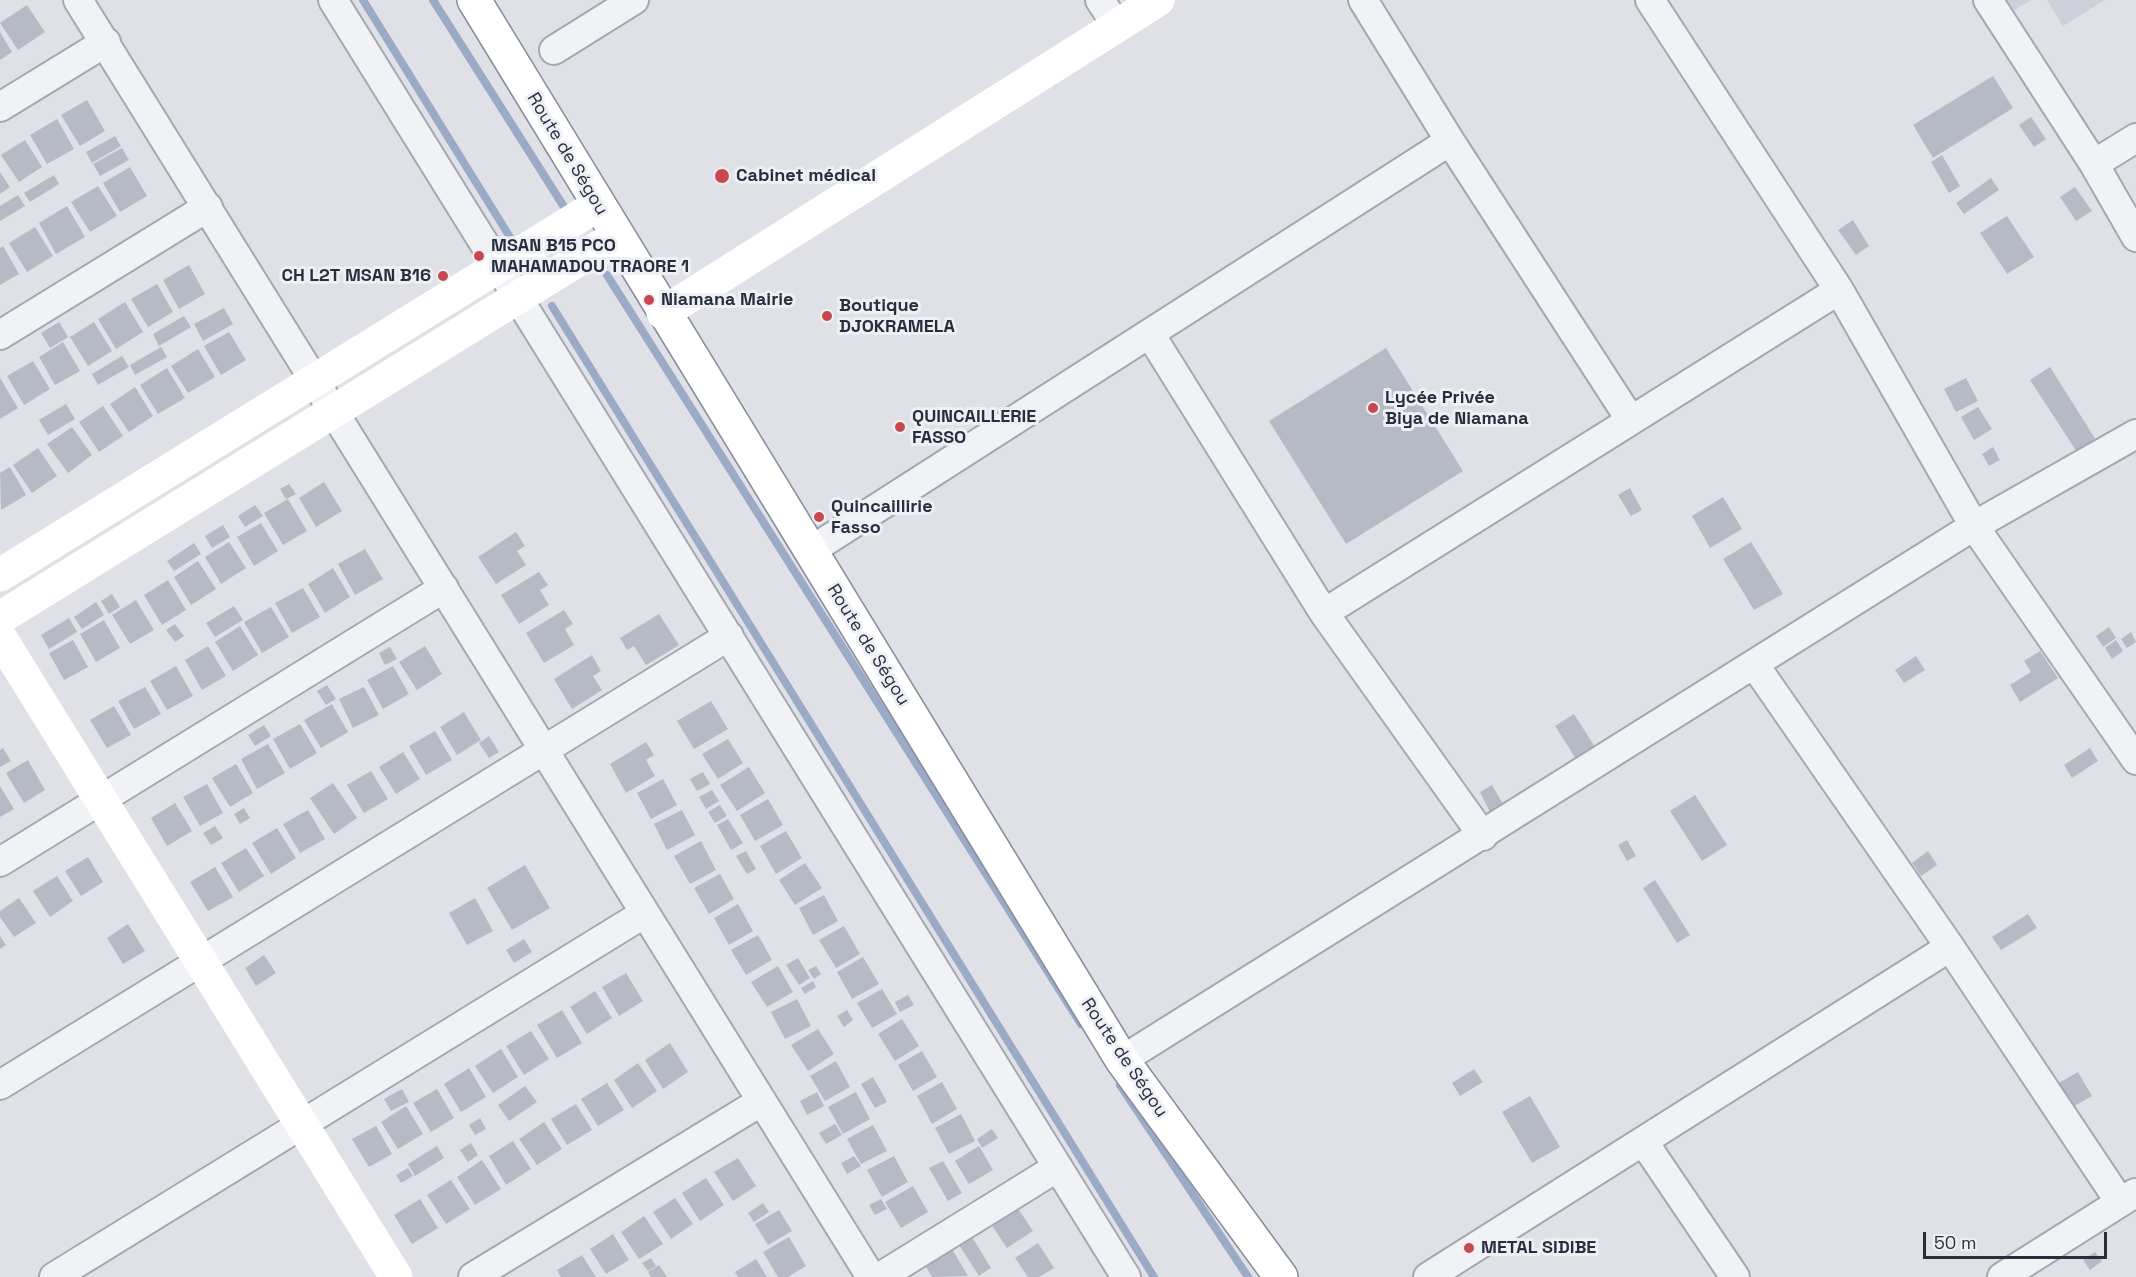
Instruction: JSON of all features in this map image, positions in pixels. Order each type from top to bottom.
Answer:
[{"type":"main road","name":"Route de Ségou","points":[[474,0],[663,313],[1122,1060],[1281,1277]]},
{"type":"main road","points":[[663,313],[1109,13],[1158,0]]},
{"type":"main road","points":[[0,574],[598,205]]},
{"type":"main road","points":[[0,618],[617,236]]},
{"type":"main road","points":[[0,637],[396,1277]]},
{"type":"street","points":[[78,0],[871,1277]]},
{"type":"street","points":[[333,0],[500,265],[1126,1277]]},
{"type":"street","points":[[554,50],[634,0]]},
{"type":"street","points":[[1363,0],[1450,141],[1630,419]]},
{"type":"street","points":[[1988,0],[2094,164],[2136,237]]},
{"type":"street","points":[[1660,4],[1839,290],[1974,526],[2136,760]]},
{"type":"street","points":[[0,107],[106,42]]},
{"type":"street","points":[[2094,164],[2136,138]]},
{"type":"street","points":[[810,551],[1450,141]]},
{"type":"street","points":[[0,335],[208,207]]},
{"type":"street","points":[[1324,613],[1839,290]]},
{"type":"street","points":[[1150,334],[1324,613],[1483,836]]},
{"type":"street","points":[[1122,1060],[1483,836],[1974,526],[2136,434]]},
{"type":"street","points":[[0,862],[444,588]]},
{"type":"street","points":[[0,1085],[729,636]]},
{"type":"street","points":[[1754,664],[1950,948],[2128,1197],[2002,1277]]},
{"type":"street","points":[[54,1277],[645,913]]},
{"type":"street","points":[[1428,1277],[1950,948]]},
{"type":"street","points":[[473,1277],[762,1101]]},
{"type":"street","points":[[1643,1141],[1736,1277]]},
{"type":"street","points":[[879,1277],[1058,1167]]},
{"type":"shaded area","points":[[2004,0],[2031,0],[2011,12]]},
{"type":"shaded area","points":[[2047,0],[2105,0],[2063,26]]},
{"type":"building","points":[[27,5],[45,32],[18,50],[0,23]]},
{"type":"building","points":[[0,32],[12,52],[0,60]]},
{"type":"building","points":[[1993,76],[2013,108],[1933,158],[1913,125]]},
{"type":"building","points":[[87,100],[105,131],[80,146],[61,115]]},
{"type":"building","points":[[2031,117],[2046,139],[2034,147],[2019,125]]},
{"type":"building","points":[[57,119],[74,149],[47,164],[30,135]]},
{"type":"building","points":[[115,136],[121,146],[92,163],[86,152]]},
{"type":"building","points":[[25,140],[42,167],[19,182],[1,155]]},
{"type":"building","points":[[122,148],[129,160],[100,176],[93,164]]},
{"type":"building","points":[[1942,155],[1960,186],[1949,193],[1931,162]]},
{"type":"building","points":[[130,167],[147,196],[120,212],[103,183]]},
{"type":"building","points":[[0,172],[10,187],[0,194]]},
{"type":"building","points":[[54,175],[59,184],[30,202],[24,193]]},
{"type":"building","points":[[1991,178],[1999,190],[1964,214],[1956,203]]},
{"type":"building","points":[[98,186],[117,216],[90,232],[71,202]]},
{"type":"building","points":[[2075,187],[2092,211],[2076,221],[2060,197]]},
{"type":"building","points":[[18,195],[25,206],[0,221],[0,206]]},
{"type":"building","points":[[67,206],[85,237],[56,254],[39,223]]},
{"type":"building","points":[[2007,216],[2034,257],[2007,274],[1980,233]]},
{"type":"building","points":[[1853,220],[1869,246],[1856,255],[1838,230]]},
{"type":"building","points":[[35,227],[53,256],[27,272],[9,243]]},
{"type":"building","points":[[3,246],[19,274],[0,285],[0,248]]},
{"type":"building","points":[[189,265],[205,294],[179,309],[163,280]]},
{"type":"building","points":[[157,284],[173,312],[148,327],[131,299]]},
{"type":"building","points":[[125,302],[143,332],[116,349],[98,319]]},
{"type":"building","points":[[224,308],[233,324],[203,341],[194,324]]},
{"type":"building","points":[[184,316],[191,327],[159,346],[153,334]]},
{"type":"building","points":[[59,322],[68,337],[50,348],[41,333]]},
{"type":"building","points":[[94,322],[112,351],[88,366],[70,337]]},
{"type":"building","points":[[229,332],[246,360],[221,375],[204,346]]},
{"type":"building","points":[[63,342],[80,371],[55,385],[39,357]]},
{"type":"building","points":[[161,347],[167,357],[135,375],[130,365]]},
{"type":"building","points":[[1386,348],[1463,471],[1346,544],[1269,421]]},
{"type":"building","points":[[198,349],[215,377],[188,393],[171,366]]},
{"type":"building","points":[[122,356],[129,367],[98,385],[92,374]]},
{"type":"building","points":[[33,361],[50,389],[24,405],[7,376]]},
{"type":"building","points":[[2050,367],[2096,440],[2077,452],[2030,380]]},
{"type":"building","points":[[167,368],[185,398],[158,414],[140,385]]},
{"type":"building","points":[[0,378],[18,408],[0,419]]},
{"type":"building","points":[[1966,378],[1978,401],[1956,412],[1944,389]]},
{"type":"building","points":[[135,387],[153,416],[129,432],[110,404]]},
{"type":"building","points":[[66,404],[75,419],[48,435],[39,420]]},
{"type":"building","points":[[103,406],[123,436],[99,452],[79,422]]},
{"type":"building","points":[[1978,407],[1992,429],[1974,440],[1961,417]]},
{"type":"building","points":[[72,427],[92,455],[68,473],[47,444]]},
{"type":"building","points":[[1993,447],[2000,460],[1989,466],[1982,454]]},
{"type":"building","points":[[38,448],[57,476],[32,493],[13,465]]},
{"type":"building","points":[[10,467],[26,495],[1,510],[0,473]]},
{"type":"building","points":[[324,482],[342,511],[316,527],[299,498]]},
{"type":"building","points":[[289,484],[296,494],[286,499],[280,489]]},
{"type":"building","points":[[1630,488],[1642,510],[1631,516],[1618,495]]},
{"type":"building","points":[[1723,497],[1742,529],[1710,548],[1692,516]]},
{"type":"building","points":[[288,499],[307,531],[283,545],[264,513]]},
{"type":"building","points":[[255,505],[263,516],[245,527],[238,516]]},
{"type":"building","points":[[261,523],[278,551],[254,566],[237,537]]},
{"type":"building","points":[[223,525],[230,537],[212,548],[205,536]]},
{"type":"building","points":[[516,532],[525,546],[517,551],[526,565],[496,584],[478,557]]},
{"type":"building","points":[[229,542],[246,568],[221,584],[205,557]]},
{"type":"building","points":[[1751,542],[1783,594],[1754,610],[1723,559]]},
{"type":"building","points":[[194,543],[201,554],[174,571],[167,561]]},
{"type":"building","points":[[365,549],[383,579],[355,595],[338,564]]},
{"type":"building","points":[[198,561],[216,589],[191,605],[174,577]]},
{"type":"building","points":[[333,568],[350,597],[325,613],[308,584]]},
{"type":"building","points":[[539,572],[548,585],[540,590],[549,605],[519,624],[501,595]]},
{"type":"building","points":[[168,580],[186,610],[162,625],[144,595]]},
{"type":"building","points":[[303,588],[320,617],[292,633],[275,603]]},
{"type":"building","points":[[112,594],[120,607],[109,614],[101,601]]},
{"type":"building","points":[[136,600],[154,630],[130,644],[112,615]]},
{"type":"building","points":[[96,602],[104,615],[82,629],[74,617]]},
{"type":"building","points":[[234,606],[243,620],[215,637],[206,623]]},
{"type":"building","points":[[271,607],[289,637],[262,653],[244,622]]},
{"type":"building","points":[[564,610],[573,624],[565,629],[574,645],[544,663],[526,633]]},
{"type":"building","points":[[659,614],[679,645],[646,665],[634,646],[627,650],[620,638]]},
{"type":"building","points":[[69,618],[77,632],[49,649],[41,635]]},
{"type":"building","points":[[104,620],[120,648],[96,662],[80,634]]},
{"type":"building","points":[[175,624],[184,636],[175,642],[166,630]]},
{"type":"building","points":[[240,626],[258,655],[233,671],[215,642]]},
{"type":"building","points":[[2109,627],[2116,638],[2103,647],[2096,636]]},
{"type":"building","points":[[2131,632],[2136,642],[2127,648],[2121,639]]},
{"type":"building","points":[[73,640],[88,667],[64,680],[49,653]]},
{"type":"building","points":[[2116,640],[2123,651],[2112,659],[2105,648]]},
{"type":"building","points":[[208,646],[226,676],[202,690],[185,660]]},
{"type":"building","points":[[425,646],[442,674],[417,690],[399,662]]},
{"type":"building","points":[[390,647],[397,659],[385,665],[379,653]]},
{"type":"building","points":[[2040,651],[2058,678],[2020,702],[2010,685],[2031,672],[2024,661]]},
{"type":"building","points":[[592,655],[601,671],[593,676],[602,690],[572,709],[554,679]]},
{"type":"building","points":[[1916,656],[1925,670],[1904,683],[1895,670]]},
{"type":"building","points":[[176,666],[193,696],[167,710],[150,681]]},
{"type":"building","points":[[393,666],[409,694],[383,709],[367,680]]},
{"type":"building","points":[[327,685],[336,699],[326,705],[317,691]]},
{"type":"building","points":[[145,687],[161,714],[134,729],[118,701]]},
{"type":"building","points":[[364,687],[379,715],[353,728],[339,699]]},
{"type":"building","points":[[711,701],[728,729],[694,749],[677,721]]},
{"type":"building","points":[[332,704],[348,732],[321,748],[304,720]]},
{"type":"building","points":[[114,706],[131,735],[107,748],[90,720]]},
{"type":"building","points":[[464,712],[481,740],[457,755],[440,727]]},
{"type":"building","points":[[1574,714],[1595,747],[1576,759],[1555,726]]},
{"type":"building","points":[[300,724],[317,753],[290,769],[273,739]]},
{"type":"building","points":[[264,725],[271,736],[255,746],[248,735]]},
{"type":"building","points":[[435,731],[452,760],[426,775],[409,746]]},
{"type":"building","points":[[489,736],[499,752],[489,758],[479,743]]},
{"type":"building","points":[[728,739],[743,763],[718,779],[702,754]]},
{"type":"building","points":[[646,742],[654,755],[646,760],[655,776],[626,793],[610,764]]},
{"type":"building","points":[[268,744],[285,773],[257,789],[241,759]]},
{"type":"building","points":[[3,748],[11,761],[0,767],[0,750]]},
{"type":"building","points":[[2090,748],[2098,761],[2072,778],[2064,765]]},
{"type":"building","points":[[403,752],[420,779],[396,794],[379,767]]},
{"type":"building","points":[[28,760],[45,790],[24,803],[6,773]]},
{"type":"building","points":[[236,764],[253,793],[230,807],[212,778]]},
{"type":"building","points":[[749,767],[765,793],[737,811],[720,785]]},
{"type":"building","points":[[371,771],[388,799],[364,813],[347,785]]},
{"type":"building","points":[[703,772],[710,784],[697,791],[690,779]]},
{"type":"building","points":[[663,779],[677,805],[651,819],[637,793]]},
{"type":"building","points":[[333,783],[357,818],[334,834],[310,798]]},
{"type":"building","points":[[207,784],[223,813],[200,826],[183,797]]},
{"type":"building","points":[[1492,785],[1507,811],[1493,818],[1480,792]]},
{"type":"building","points":[[0,786],[14,809],[0,817]]},
{"type":"building","points":[[712,790],[719,801],[706,809],[699,797]]},
{"type":"building","points":[[1695,795],[1727,845],[1702,861],[1670,811]]},
{"type":"building","points":[[768,799],[783,825],[755,841],[740,815]]},
{"type":"building","points":[[175,803],[192,831],[167,846],[151,818]]},
{"type":"building","points":[[720,805],[727,816],[715,823],[708,812]]},
{"type":"building","points":[[244,808],[250,818],[240,824],[234,814]]},
{"type":"building","points":[[308,810],[325,839],[300,853],[283,824]]},
{"type":"building","points":[[682,810],[695,835],[667,850],[654,824]]},
{"type":"building","points":[[728,819],[743,843],[731,850],[717,825]]},
{"type":"building","points":[[215,826],[223,838],[211,845],[203,833]]},
{"type":"building","points":[[277,828],[296,858],[271,874],[252,843]]},
{"type":"building","points":[[786,831],[802,858],[776,874],[760,846]]},
{"type":"building","points":[[1627,840],[1636,856],[1627,861],[1618,845]]},
{"type":"building","points":[[701,841],[716,870],[690,884],[674,856]]},
{"type":"building","points":[[246,848],[264,876],[239,892],[221,863]]},
{"type":"building","points":[[746,851],[756,869],[747,874],[736,856]]},
{"type":"building","points":[[1928,851],[1937,865],[1921,876],[1912,863]]},
{"type":"building","points":[[88,857],[103,882],[81,896],[65,871]]},
{"type":"building","points":[[805,863],[822,888],[795,905],[779,880]]},
{"type":"building","points":[[525,865],[550,908],[512,930],[487,888]]},
{"type":"building","points":[[215,867],[233,897],[208,911],[190,882]]},
{"type":"building","points":[[720,874],[734,899],[709,914],[694,888]]},
{"type":"building","points":[[57,876],[73,901],[50,917],[33,891]]},
{"type":"building","points":[[1655,880],[1690,935],[1677,943],[1643,888]]},
{"type":"building","points":[[824,895],[838,921],[813,935],[799,908]]},
{"type":"building","points":[[19,898],[36,923],[14,937],[0,917],[0,911]]},
{"type":"building","points":[[475,898],[493,931],[467,945],[449,913]]},
{"type":"building","points":[[738,904],[753,931],[729,945],[714,918]]},
{"type":"building","points":[[2028,914],[2037,928],[2001,950],[1992,937]]},
{"type":"building","points":[[128,924],[145,951],[123,964],[107,938]]},
{"type":"building","points":[[844,926],[860,954],[836,968],[819,940]]},
{"type":"building","points":[[758,935],[772,960],[746,975],[731,950]]},
{"type":"building","points":[[0,936],[6,945],[0,949]]},
{"type":"building","points":[[524,939],[532,952],[514,963],[506,950]]},
{"type":"building","points":[[264,955],[276,973],[256,986],[245,968]]},
{"type":"building","points":[[863,957],[879,984],[852,999],[837,972]]},
{"type":"building","points":[[798,958],[810,978],[799,985],[786,965]]},
{"type":"building","points":[[778,966],[793,992],[767,1007],[751,982]]},
{"type":"building","points":[[816,966],[821,974],[814,979],[808,970]]},
{"type":"building","points":[[626,973],[643,1001],[619,1016],[602,987]]},
{"type":"building","points":[[813,981],[816,987],[805,994],[801,988]]},
{"type":"building","points":[[882,989],[897,1014],[872,1028],[857,1003]]},
{"type":"building","points":[[595,991],[612,1018],[587,1034],[570,1007]]},
{"type":"building","points":[[908,995],[914,1005],[900,1012],[895,1002]]},
{"type":"building","points":[[797,999],[811,1026],[785,1039],[771,1012]]},
{"type":"building","points":[[562,1010],[582,1043],[557,1058],[537,1025]]},
{"type":"building","points":[[847,1010],[853,1020],[844,1027],[837,1016]]},
{"type":"building","points":[[902,1019],[919,1046],[895,1061],[878,1034]]},
{"type":"building","points":[[818,1029],[834,1054],[808,1071],[791,1045]]},
{"type":"building","points":[[531,1031],[549,1059],[524,1075],[506,1046]]},
{"type":"building","points":[[670,1043],[688,1072],[663,1089],[645,1060]]},
{"type":"building","points":[[501,1049],[518,1077],[493,1093],[475,1066]]},
{"type":"building","points":[[922,1051],[937,1077],[913,1091],[898,1065]]},
{"type":"building","points":[[836,1061],[850,1087],[825,1101],[810,1076]]},
{"type":"building","points":[[638,1063],[657,1091],[632,1108],[614,1080]]},
{"type":"building","points":[[469,1068],[486,1097],[461,1112],[444,1084]]},
{"type":"building","points":[[1474,1069],[1483,1082],[1460,1096],[1452,1083]]},
{"type":"building","points":[[2078,1072],[2092,1096],[2069,1109],[2055,1085]]},
{"type":"building","points":[[873,1077],[887,1102],[875,1108],[861,1084]]},
{"type":"building","points":[[942,1082],[957,1109],[932,1124],[917,1096]]},
{"type":"building","points":[[607,1083],[624,1110],[598,1126],[581,1099]]},
{"type":"building","points":[[525,1086],[537,1102],[509,1121],[498,1105]]},
{"type":"building","points":[[402,1089],[409,1102],[391,1111],[384,1099]]},
{"type":"building","points":[[437,1089],[454,1118],[431,1132],[413,1103]]},
{"type":"building","points":[[817,1092],[824,1106],[807,1115],[800,1101]]},
{"type":"building","points":[[856,1092],[870,1119],[843,1134],[828,1107]]},
{"type":"building","points":[[1530,1096],[1560,1147],[1532,1163],[1502,1112]]},
{"type":"building","points":[[576,1104],[592,1130],[567,1145],[551,1119]]},
{"type":"building","points":[[406,1106],[423,1134],[398,1149],[381,1122]]},
{"type":"building","points":[[961,1114],[975,1141],[949,1154],[935,1128]]},
{"type":"building","points":[[480,1118],[486,1129],[475,1135],[469,1125]]},
{"type":"building","points":[[544,1122],[562,1149],[537,1165],[519,1139]]},
{"type":"building","points":[[835,1124],[842,1135],[826,1144],[819,1133]]},
{"type":"building","points":[[873,1125],[887,1151],[861,1164],[847,1139]]},
{"type":"building","points":[[376,1126],[392,1154],[369,1167],[352,1139]]},
{"type":"building","points":[[992,1129],[998,1138],[982,1148],[977,1139]]},
{"type":"building","points":[[513,1141],[531,1169],[506,1185],[489,1156]]},
{"type":"building","points":[[471,1143],[478,1155],[468,1162],[460,1150]]},
{"type":"building","points":[[437,1146],[444,1158],[415,1176],[408,1164]]},
{"type":"building","points":[[979,1146],[993,1170],[969,1184],[955,1161]]},
{"type":"building","points":[[854,1156],[861,1166],[847,1174],[841,1163]]},
{"type":"building","points":[[894,1156],[908,1182],[882,1197],[867,1170]]},
{"type":"building","points":[[738,1158],[756,1186],[733,1201],[714,1172]]},
{"type":"building","points":[[482,1160],[501,1189],[475,1205],[457,1177]]},
{"type":"building","points":[[943,1161],[962,1193],[948,1201],[929,1168]]},
{"type":"building","points":[[408,1168],[413,1176],[401,1183],[396,1175]]},
{"type":"building","points":[[706,1178],[724,1205],[700,1221],[682,1193]]},
{"type":"building","points":[[451,1180],[470,1209],[446,1224],[427,1195]]},
{"type":"building","points":[[913,1186],[928,1212],[901,1228],[885,1202]]},
{"type":"building","points":[[675,1198],[693,1224],[671,1239],[653,1212]]},
{"type":"building","points":[[420,1199],[438,1228],[412,1244],[394,1215]]},
{"type":"building","points":[[881,1199],[887,1209],[875,1215],[869,1205]]},
{"type":"building","points":[[763,1203],[769,1212],[754,1222],[748,1213]]},
{"type":"building","points":[[1017,1207],[1033,1231],[1007,1248],[991,1224]]},
{"type":"building","points":[[779,1210],[792,1231],[768,1245],[755,1224]]},
{"type":"building","points":[[644,1216],[663,1244],[639,1259],[621,1232]]},
{"type":"building","points":[[613,1234],[629,1260],[606,1274],[590,1249]]},
{"type":"building","points":[[789,1237],[806,1266],[788,1277],[778,1277],[763,1252]]},
{"type":"building","points":[[972,1237],[991,1268],[979,1276],[959,1245]]},
{"type":"building","points":[[1038,1243],[1054,1268],[1039,1277],[1028,1277],[1015,1258]]},
{"type":"building","points":[[952,1249],[968,1276],[932,1277],[925,1265]]},
{"type":"building","points":[[2095,1252],[2102,1261],[2090,1270],[2083,1260]]},
{"type":"building","points":[[582,1255],[596,1277],[561,1277],[557,1270]]},
{"type":"building","points":[[651,1258],[656,1266],[648,1271],[642,1263]]},
{"type":"building","points":[[756,1259],[767,1277],[738,1277],[735,1272]]},
{"type":"building","points":[[659,1265],[667,1277],[651,1277],[648,1272]]},
{"type":"waterway","points":[[363,0],[513,242]]},
{"type":"waterway","points":[[433,0],[566,210]]},
{"type":"waterway","points":[[607,275],[1081,1024]]},
{"type":"waterway","points":[[552,306],[1154,1277]]},
{"type":"waterway","points":[[1120,1085],[1248,1277]]},
{"type":"place","name":"Cabinet médical","points":[[722,176]]},
{"type":"place","name":"MSAN B15 PCO MAHAMADOU TRAORE 1","points":[[479,256]]},
{"type":"place","name":"CH L2T MSAN B16","points":[[443,276]]},
{"type":"place","name":"Niamana Mairie","points":[[649,300]]},
{"type":"place","name":"Boutique DJOKRAMELA","points":[[827,316]]},
{"type":"place","name":"Lycée Privée Biya de Niamana","points":[[1373,408]]},
{"type":"place","name":"QUINCAILLERIE FASSO","points":[[900,427]]},
{"type":"place","name":"Quincaillirie Fasso","points":[[819,517]]},
{"type":"place","name":"METAL SIDIBE","points":[[1469,1248]]}]
